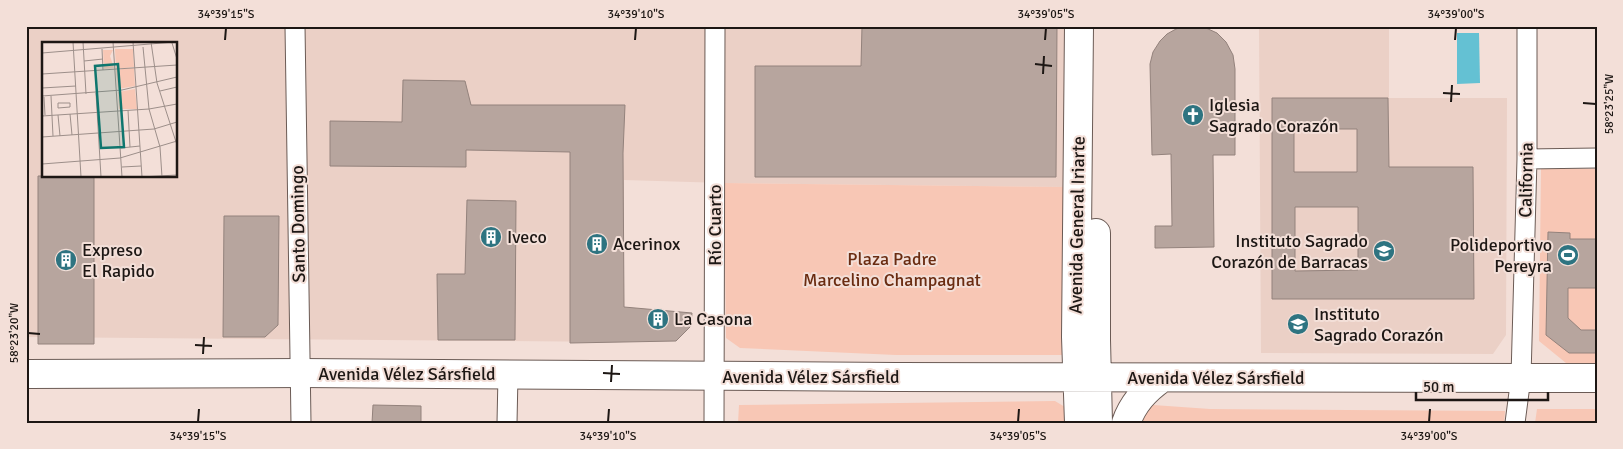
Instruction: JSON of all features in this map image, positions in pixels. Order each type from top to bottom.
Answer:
[{"type":"main road","name":"Avenida General Iriarte","points":[[1079,26],[1076,337],[1098,423]]},
{"type":"main road","name":"Avenida General Iriarte","points":[[1079,423],[1087,378],[1097,26]]},
{"type":"main road","name":"Avenida Vélez Sársfield","points":[[26,374],[301,373],[715,377],[1597,378]]},
{"type":"main road","points":[[1126,423],[1136,402],[1162,378]]},
{"type":"street","name":"Santo Domingo","points":[[295,26],[301,423]]},
{"type":"street","name":"Río Cuarto","points":[[714,423],[715,26]]},
{"type":"street","name":"California","points":[[1515,423],[1521,377],[1527,26]]},
{"type":"street","points":[[1526,158],[1597,158]]},
{"type":"street","points":[[508,375],[508,423]]},
{"type":"shaded area","points":[[26,26],[1066,26],[1068,187],[624,180],[622,342],[26,337]]},
{"type":"shaded area","name":"Instituto Sagrado Corazón de Barracas","points":[[1259,26],[1389,26],[1389,98],[1507,98],[1506,335],[1493,354],[1261,353]]},
{"type":"green space","name":"Polideportivo Pereyra","points":[[1541,169],[1597,169],[1597,363],[1566,363],[1539,341]]},
{"type":"green space","name":"Plaza Padre Marcelino Champagnat","points":[[724,183],[1068,187],[1069,355],[896,355],[740,348],[726,338]]},
{"type":"green space","points":[[1055,401],[1070,410],[1071,423],[738,423],[739,405]]},
{"type":"green space","points":[[1153,405],[1210,409],[1505,411],[1504,423],[1137,423],[1142,410]]},
{"type":"green space","points":[[1537,409],[1597,409],[1597,423],[1535,423]]},
{"type":"water","points":[[1457,33],[1479,33],[1480,83],[1457,84]]},
{"type":"building","points":[[862,26],[1057,26],[1056,177],[755,177],[755,66],[861,66]]},
{"type":"building","name":"Iglesia Sagrado Corazón","points":[[1186,26],[1206,28],[1217,33],[1226,42],[1233,55],[1235,69],[1235,155],[1213,155],[1214,247],[1155,248],[1155,226],[1172,226],[1171,154],[1152,155],[1150,64],[1153,52],[1160,41],[1167,34]]},
{"type":"building","points":[[403,80],[465,81],[471,105],[625,105],[623,153],[624,307],[692,313],[691,326],[676,341],[570,343],[570,152],[466,150],[466,167],[330,166],[330,121],[402,122]]},
{"type":"building","points":[[1272,98],[1388,98],[1389,167],[1473,167],[1474,299],[1272,299]],"holes":[[[1294,129],[1357,129],[1357,172],[1294,172]],[[1295,207],[1358,207],[1358,270],[1295,271]]]},
{"type":"building","name":"Expreso El Rapido","points":[[38,176],[42,176],[42,178],[94,178],[94,344],[38,344]]},
{"type":"building","name":"Iveco","points":[[467,200],[516,201],[515,340],[438,340],[437,274],[465,274]]},
{"type":"building","points":[[224,216],[279,216],[278,325],[265,337],[223,337]]},
{"type":"building","points":[[1548,232],[1570,233],[1570,239],[1597,239],[1597,288],[1568,288],[1568,318],[1581,330],[1597,330],[1597,353],[1569,353],[1546,335]]},
{"type":"building","points":[[373,405],[421,406],[421,423],[372,423]]},
{"type":"place","name":"Iglesia Sagrado Corazón","points":[[1193,115]]},
{"type":"place","name":"Iveco","points":[[491,237]]},
{"type":"place","name":"Acerinox","points":[[597,244]]},
{"type":"place","name":"Instituto Sagrado Corazón de Barracas","points":[[1384,251]]},
{"type":"place","name":"Polideportivo Pereyra","points":[[1568,255]]},
{"type":"place","name":"Expreso El Rapido","points":[[66,260]]},
{"type":"place","name":"La Casona","points":[[658,319]]},
{"type":"place","name":"Instituto Sagrado Corazón","points":[[1298,324]]}]
